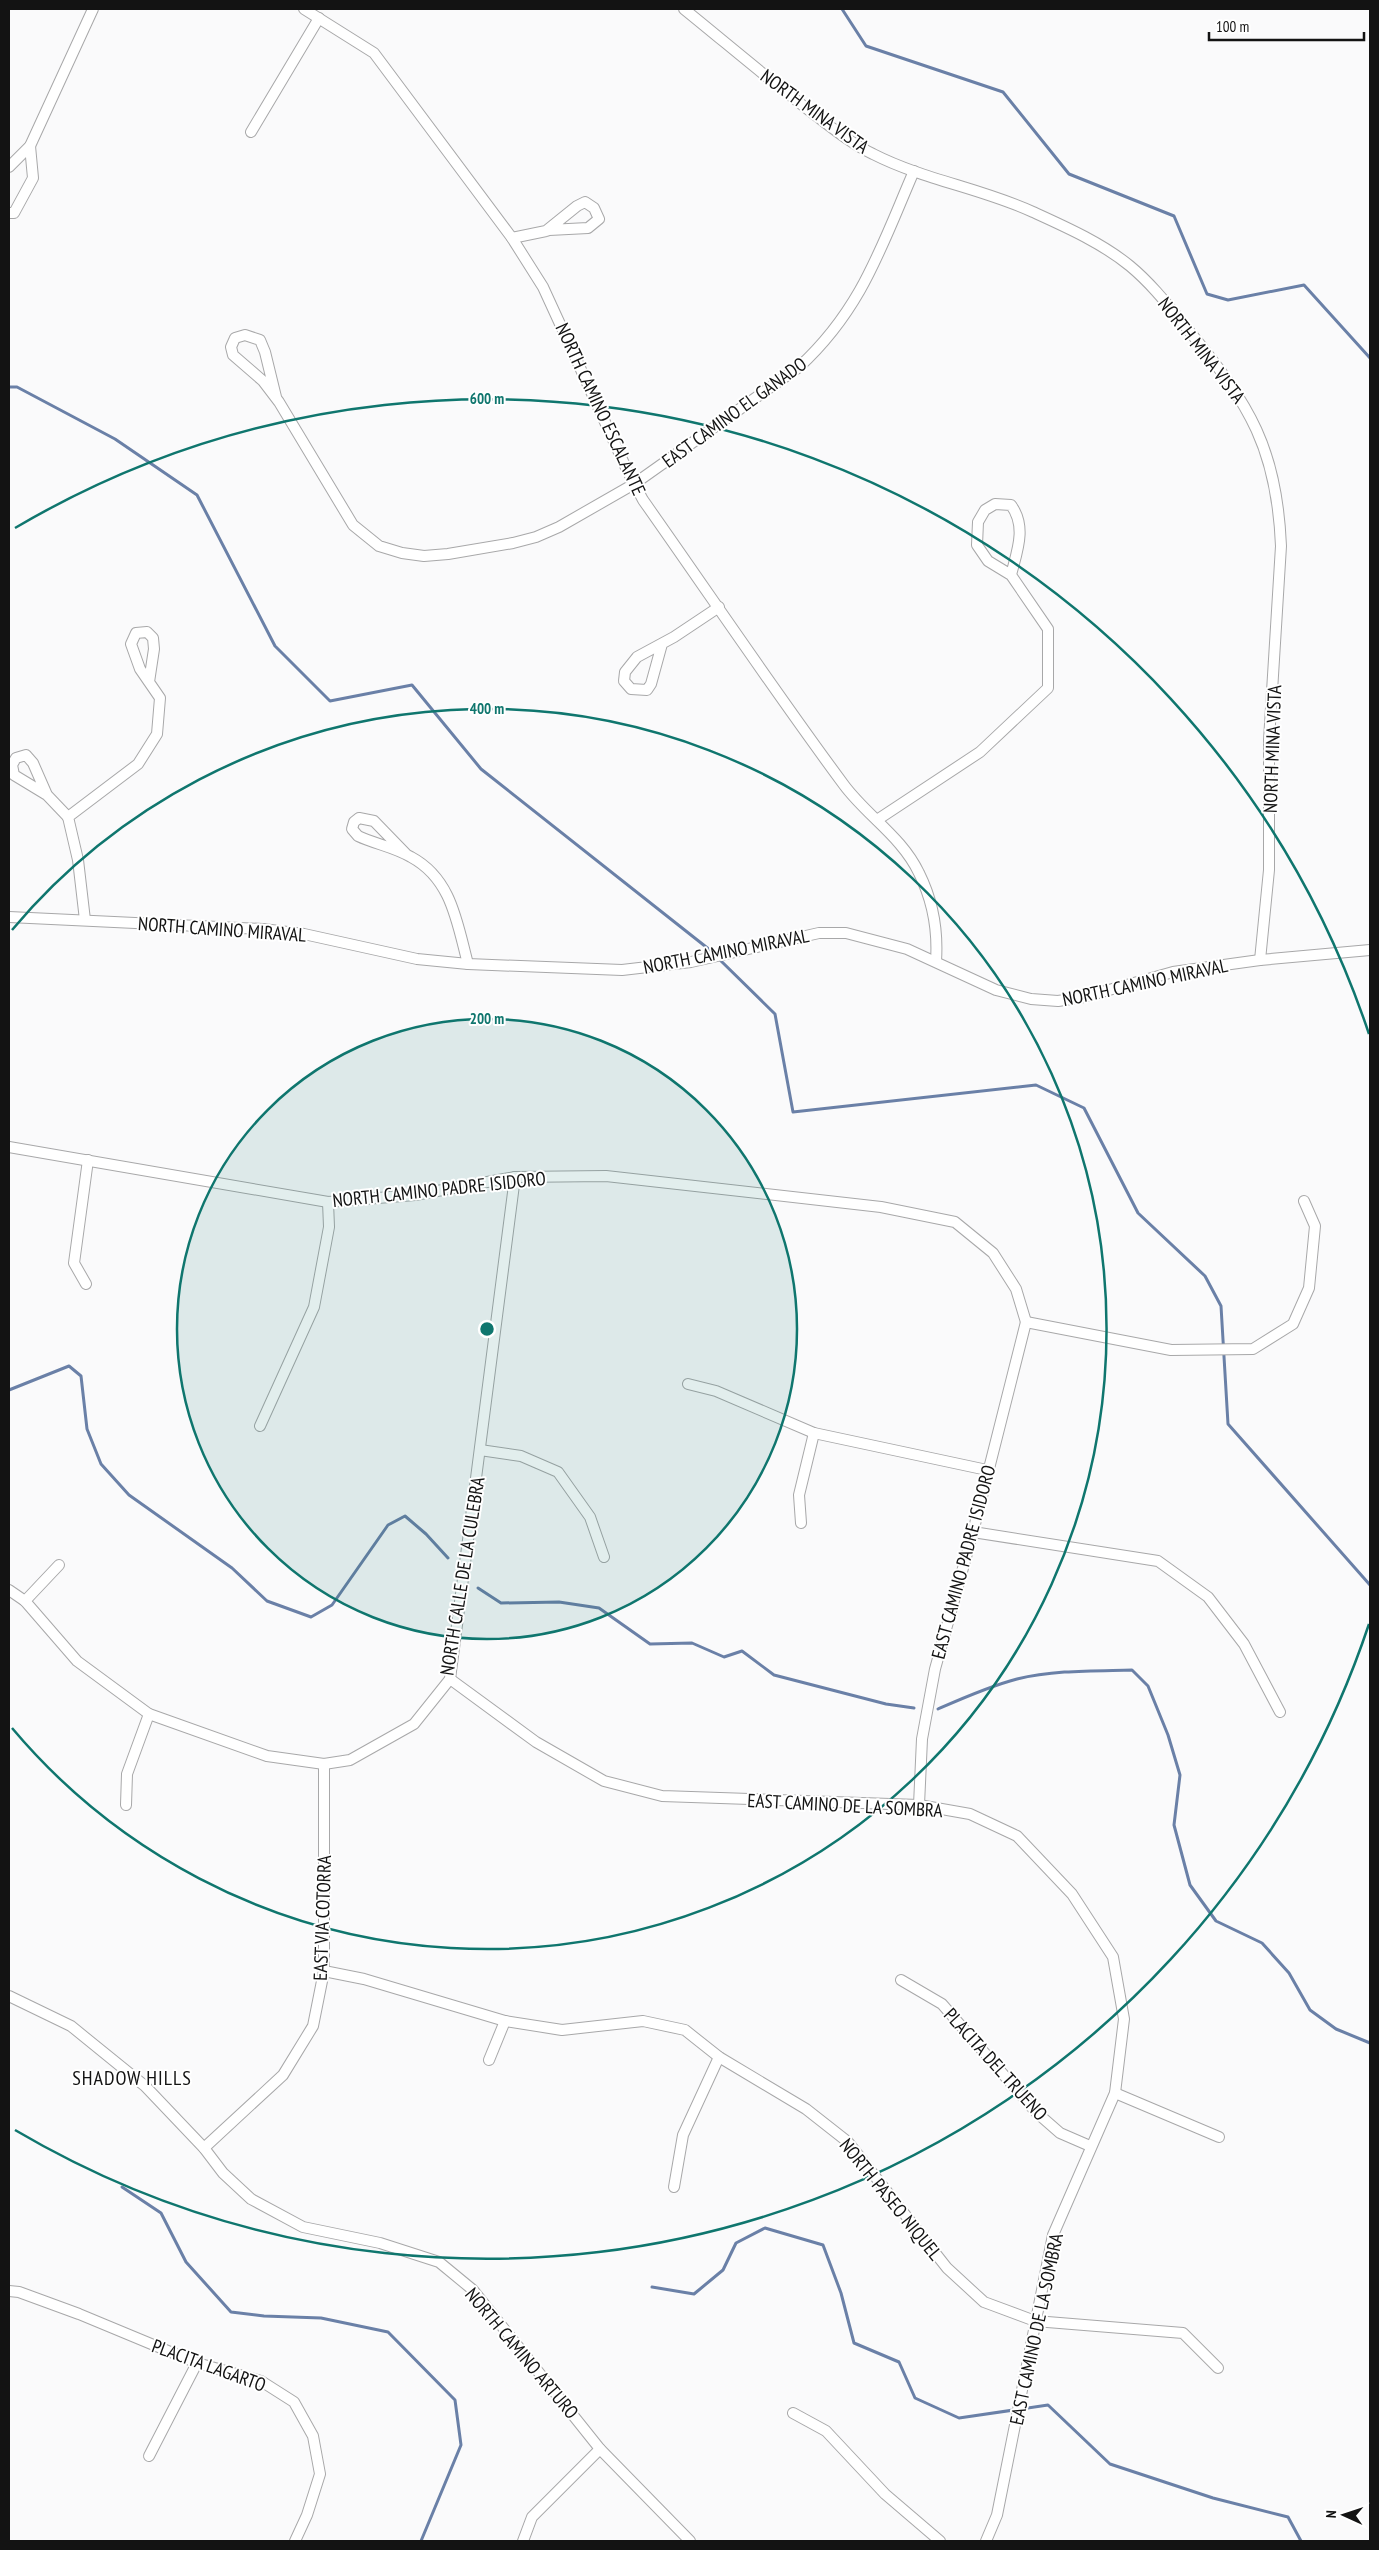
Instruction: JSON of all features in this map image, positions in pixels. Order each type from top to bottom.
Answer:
[{"type":"street","points":[[9,166],[30,146],[93,9]]},
{"type":"street","name":"NORTH CAMINO ESCALANTE","points":[[304,9],[374,53],[512,238],[543,287],[634,484],[845,786],[907,852],[920,874],[935,923],[936,962]]},
{"type":"street","name":"NORTH MINA VISTA","points":[[684,9],[842,135],[874,155],[1033,212],[1092,241],[1129,265],[1147,281],[1201,345],[1236,391],[1261,437],[1273,482],[1281,546],[1269,740],[1269,861],[1260,960]]},
{"type":"street","points":[[251,132],[319,18]]},
{"type":"street","points":[[9,212],[14,213],[33,178],[30,146]]},
{"type":"street","name":"EAST CAMINO EL GANADO","points":[[276,397],[265,352],[260,340],[245,335],[235,338],[231,347],[233,356],[253,372],[276,397],[353,525],[369,540],[390,550],[413,555],[436,555],[524,540],[544,534],[578,517],[634,484],[799,367],[831,336],[850,311],[864,285],[914,170]]},
{"type":"street","points":[[512,238],[546,231],[588,228],[599,219],[594,208],[585,202],[577,206],[546,231]]},
{"type":"street","points":[[877,820],[980,752],[1048,688],[1048,629],[1011,575],[988,561],[977,545],[978,522],[984,510],[995,504],[1011,505],[1018,515],[1020,532],[1011,575]]},
{"type":"street","points":[[662,644],[651,684],[647,690],[631,689],[624,681],[625,672],[637,658],[719,607]]},
{"type":"street","points":[[68,817],[138,764],[157,734],[160,698],[149,682]]},
{"type":"street","points":[[47,795],[68,817],[78,860],[85,920]]},
{"type":"street","points":[[406,854],[371,819],[363,818],[354,822],[352,829],[358,836],[406,854],[428,868],[445,889],[452,902],[468,964]]},
{"type":"street","name":"NORTH CAMINO MIRAVAL","points":[[9,917],[283,931],[392,955],[468,964],[590,970],[645,969],[692,962],[805,935],[832,932],[859,935],[883,941],[936,962],[996,990],[1031,999],[1058,1001],[1084,997],[1173,972],[1260,960],[1370,950]]},
{"type":"street","name":"NORTH CAMINO PADRE ISIDORO","points":[[9,1147],[328,1202],[415,1195],[515,1177],[615,1178],[881,1206],[955,1222],[993,1253],[1016,1289],[1026,1322]]},
{"type":"street","points":[[86,1284],[74,1263],[88,1160]]},
{"type":"street","name":"NORTH CALLE DE LA CULEBRA","points":[[9,1590],[25,1601],[77,1661],[149,1714],[267,1756],[324,1764],[350,1760],[414,1724],[450,1679],[515,1177]]},
{"type":"street","points":[[1026,1322],[1171,1350],[1253,1349],[1293,1324],[1309,1288],[1315,1226],[1304,1201]]},
{"type":"street","points":[[260,1426],[314,1307],[329,1227],[328,1202]]},
{"type":"street","name":"EAST CAMINO PADRE ISIDORO","points":[[920,1805],[922,1738],[935,1669],[973,1532],[987,1470],[1026,1322]]},
{"type":"street","points":[[688,1384],[716,1391],[814,1433],[987,1470]]},
{"type":"street","points":[[801,1523],[799,1495],[814,1433]]},
{"type":"street","points":[[480,1450],[521,1456],[558,1472],[590,1517],[604,1557]]},
{"type":"street","points":[[973,1532],[1158,1561],[1208,1597],[1244,1644],[1280,1712]]},
{"type":"street","points":[[25,1601],[59,1565]]},
{"type":"street","name":"EAST CAMINO DE LA SOMBRA","points":[[450,1679],[536,1742],[604,1781],[662,1796],[920,1805],[970,1814],[1017,1836],[1072,1894],[1114,1957],[1124,2019],[1115,2093],[1090,2146],[1053,2235],[1035,2321],[1017,2424],[997,2515],[986,2541]]},
{"type":"street","points":[[126,1804],[127,1774],[149,1714]]},
{"type":"street","name":"EAST VIA COTORRA","points":[[204,2148],[283,2075],[313,2026],[324,1971],[324,1764]]},
{"type":"street","name":"NORTH PASEO NIQUEL","points":[[324,1971],[364,1979],[504,2021],[562,2030],[643,2021],[685,2030],[720,2057],[806,2109],[848,2142],[948,2268],[984,2302],[1035,2321],[1183,2333],[1218,2368]]},
{"type":"street","name":"PLACITA DEL TRUENO","points":[[901,1980],[942,2004],[1036,2112],[1060,2133],[1090,2146]]},
{"type":"street","name":"NORTH CAMINO ARTURO","points":[[9,1997],[71,2026],[145,2086],[204,2148],[223,2173],[251,2199],[303,2228],[380,2243],[439,2262],[472,2290],[600,2449],[690,2541]]},
{"type":"street","points":[[489,2060],[504,2021]]},
{"type":"street","points":[[674,2187],[683,2135],[720,2057]]},
{"type":"street","points":[[1115,2093],[1219,2137]]},
{"type":"street","name":"PLACITA LAGARTO","points":[[9,2290],[79,2314],[197,2363],[261,2381],[294,2402],[313,2436],[320,2474],[307,2515],[295,2541]]},
{"type":"street","points":[[149,2456],[197,2363]]},
{"type":"street","points":[[793,2414],[826,2431],[885,2494],[940,2541]]},
{"type":"street","points":[[523,2541],[532,2517],[600,2449]]},
{"type":"waterway","points":[[842,9],[866,46],[1003,92],[1069,174],[1174,216],[1207,294],[1228,300],[1304,285],[1370,358]]},
{"type":"waterway","points":[[9,387],[17,387],[115,439],[197,495],[275,646],[330,701],[412,685],[481,769],[715,954]]},
{"type":"waterway","points":[[719,959],[775,1014],[793,1112],[1036,1085],[1084,1108],[1138,1213],[1205,1276],[1221,1306],[1228,1424],[1370,1585]]},
{"type":"waterway","points":[[9,1390],[69,1366],[81,1376],[87,1429],[101,1464],[129,1495],[232,1568],[267,1601],[311,1617],[332,1605],[388,1525],[405,1516],[426,1534],[448,1558]]},
{"type":"waterway","points":[[478,1588],[501,1603],[559,1602],[599,1608],[650,1644],[692,1643],[724,1657],[742,1651],[774,1675],[886,1704],[914,1708]]},
{"type":"waterway","points":[[938,1709],[997,1685],[1031,1676],[1074,1671],[1132,1670],[1148,1686],[1168,1735],[1180,1775],[1174,1825],[1190,1885],[1216,1921],[1262,1943],[1289,1973],[1310,2010],[1336,2029],[1370,2043]]},
{"type":"waterway","points":[[122,2187],[161,2213],[186,2262],[231,2312],[264,2316],[321,2318],[388,2332],[455,2400],[461,2445],[421,2541]]},
{"type":"waterway","points":[[652,2287],[694,2294],[723,2270],[736,2243],[765,2228],[823,2245],[841,2293],[854,2343],[899,2362],[915,2398],[959,2418],[1048,2405],[1110,2464],[1213,2498],[1288,2517],[1301,2541]]},
{"type":"district","name":"SHADOW HILLS","points":[[132,2078]]}]
